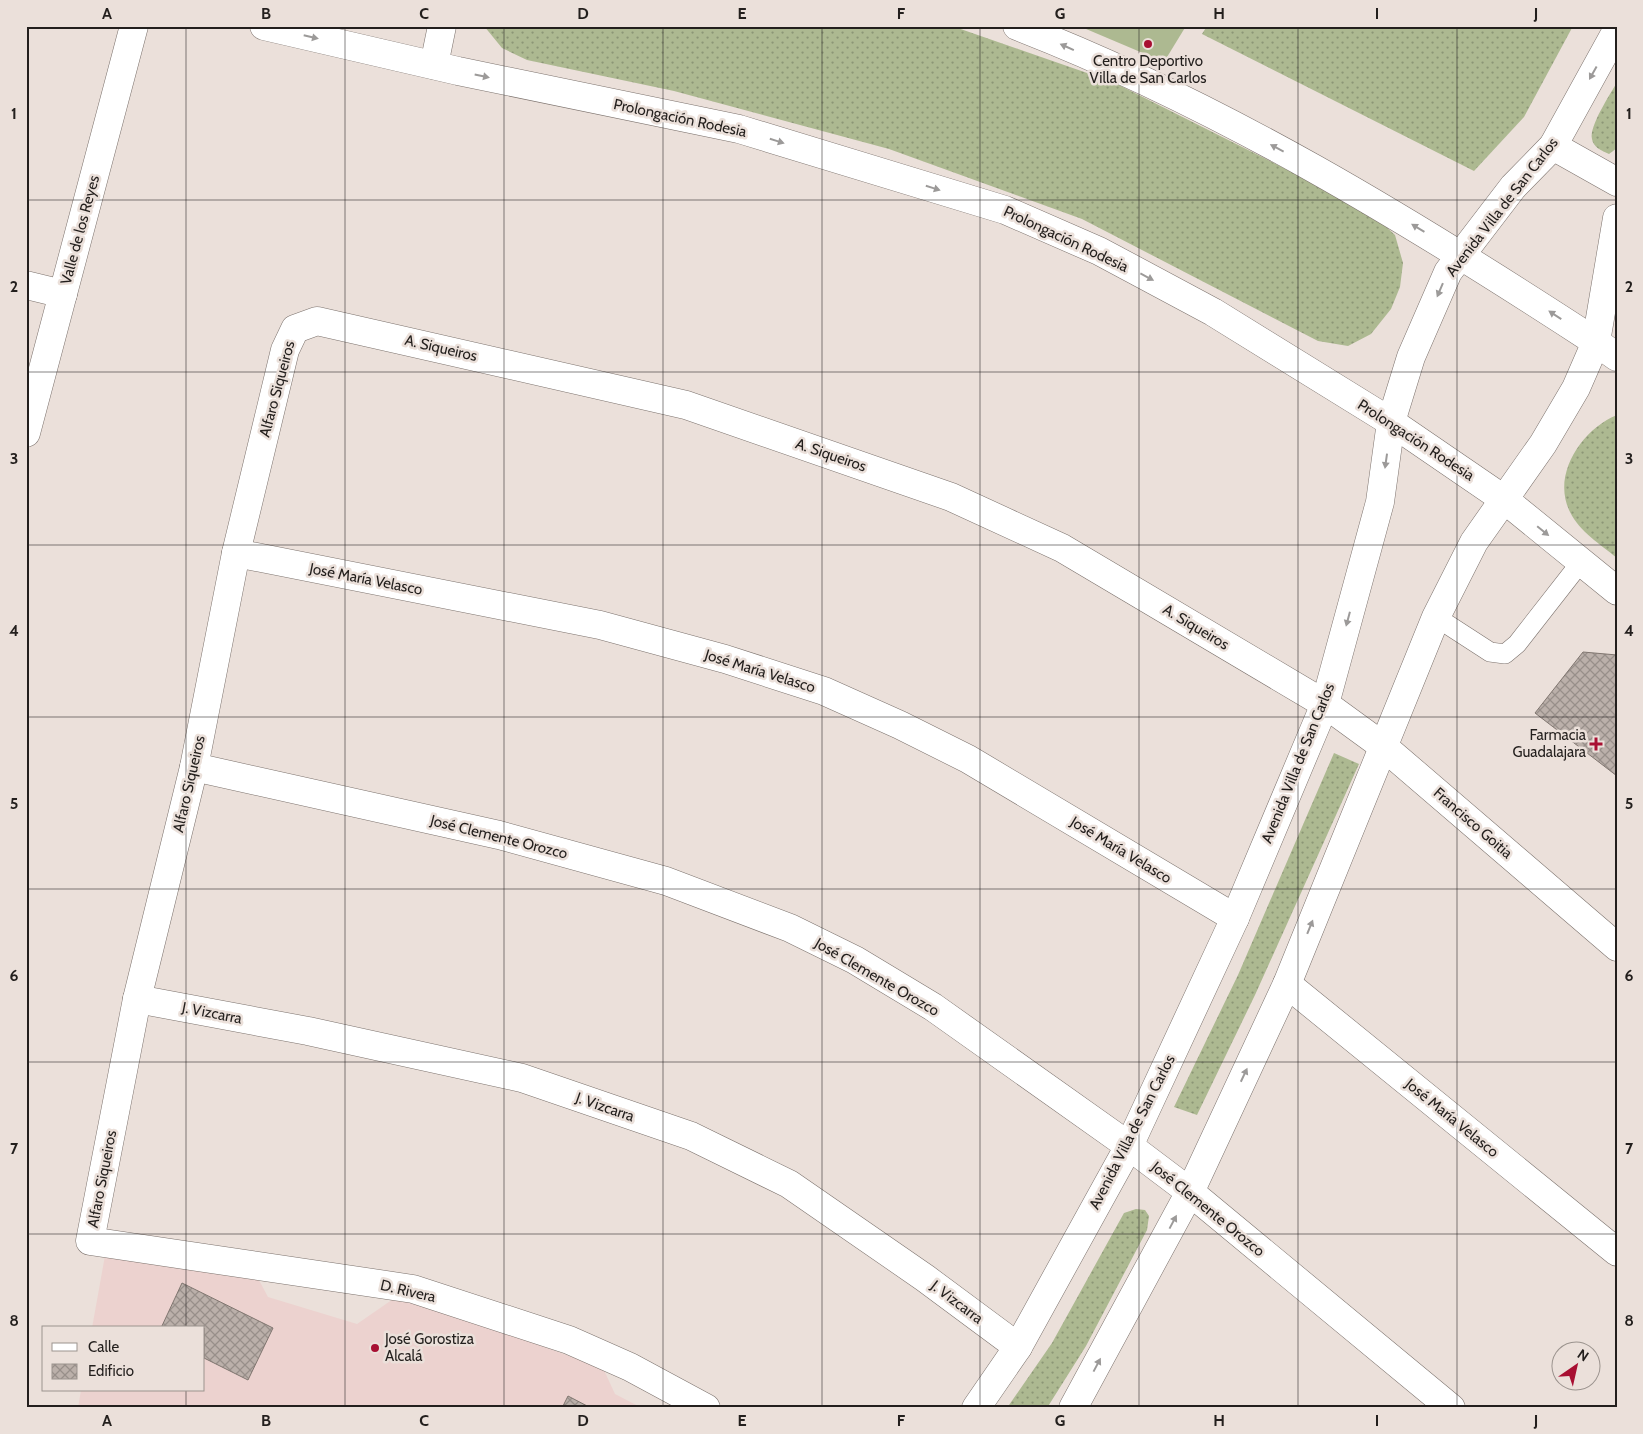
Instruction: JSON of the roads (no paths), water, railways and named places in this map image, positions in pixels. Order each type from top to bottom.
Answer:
[{"type":"street","name":"Valle de los Reyes","points":[[26,433],[134,26]]},
{"type":"street","name":"Prolongación Rodesia","points":[[264,26],[434,65],[739,129],[1005,210],[1099,251],[1212,312],[1391,422],[1505,500],[1617,592]]},
{"type":"street","points":[[434,65],[442,26]]},
{"type":"street","points":[[1017,26],[1189,102],[1308,164],[1462,255],[1606,349]]},
{"type":"street","name":"Avenida Villa de San Carlos","points":[[976,1408],[1018,1347],[1129,1146],[1235,918],[1325,704],[1380,502],[1391,422],[1411,357],[1448,272],[1513,187],[1553,146],[1617,30]]},
{"type":"street","points":[[1553,146],[1617,182]]},
{"type":"street","points":[[1079,1406],[1190,1192],[1287,984],[1436,617],[1474,542],[1505,500],[1606,349],[1617,218]]},
{"type":"street","points":[[26,285],[64,294]]},
{"type":"street","name":"A. Siqueiros","points":[[295,329],[317,321],[686,405],[951,497],[1062,548],[1325,704]]},
{"type":"street","name":"Alfaro Siqueiros","points":[[90,1241],[138,1000],[194,767],[236,553],[285,350],[295,329]]},
{"type":"street","name":"José María Velasco","points":[[236,553],[600,625],[725,658],[824,691],[968,759],[1235,918]]},
{"type":"street","name":"Francisco Goitia","points":[[1325,704],[1384,747],[1617,947]]},
{"type":"street","name":"José Clemente Orozco","points":[[194,767],[499,835],[666,881],[790,928],[855,960],[933,1007],[1129,1146],[1190,1192],[1451,1408]]},
{"type":"street","name":"José María Velasco","points":[[1287,984],[1617,1252]]},
{"type":"street","name":"J. Vizcarra","points":[[138,1000],[308,1031],[522,1078],[691,1136],[788,1184],[925,1278],[1018,1347]]},
{"type":"street","name":"D. Rivera","points":[[90,1241],[413,1289],[569,1340],[630,1367],[706,1408]]},
{"type":"lane","points":[[1436,617],[1490,652],[1505,654],[1517,644],[1581,562]]},
{"type":"place","name":"Centro Deportivo Villa de San Carlos","points":[[1148,44]]},
{"type":"place","name":"Farmacia Guadalajara","points":[[1596,744]]},
{"type":"place","name":"José Gorostiza Alcalá","points":[[375,1348]]}]
